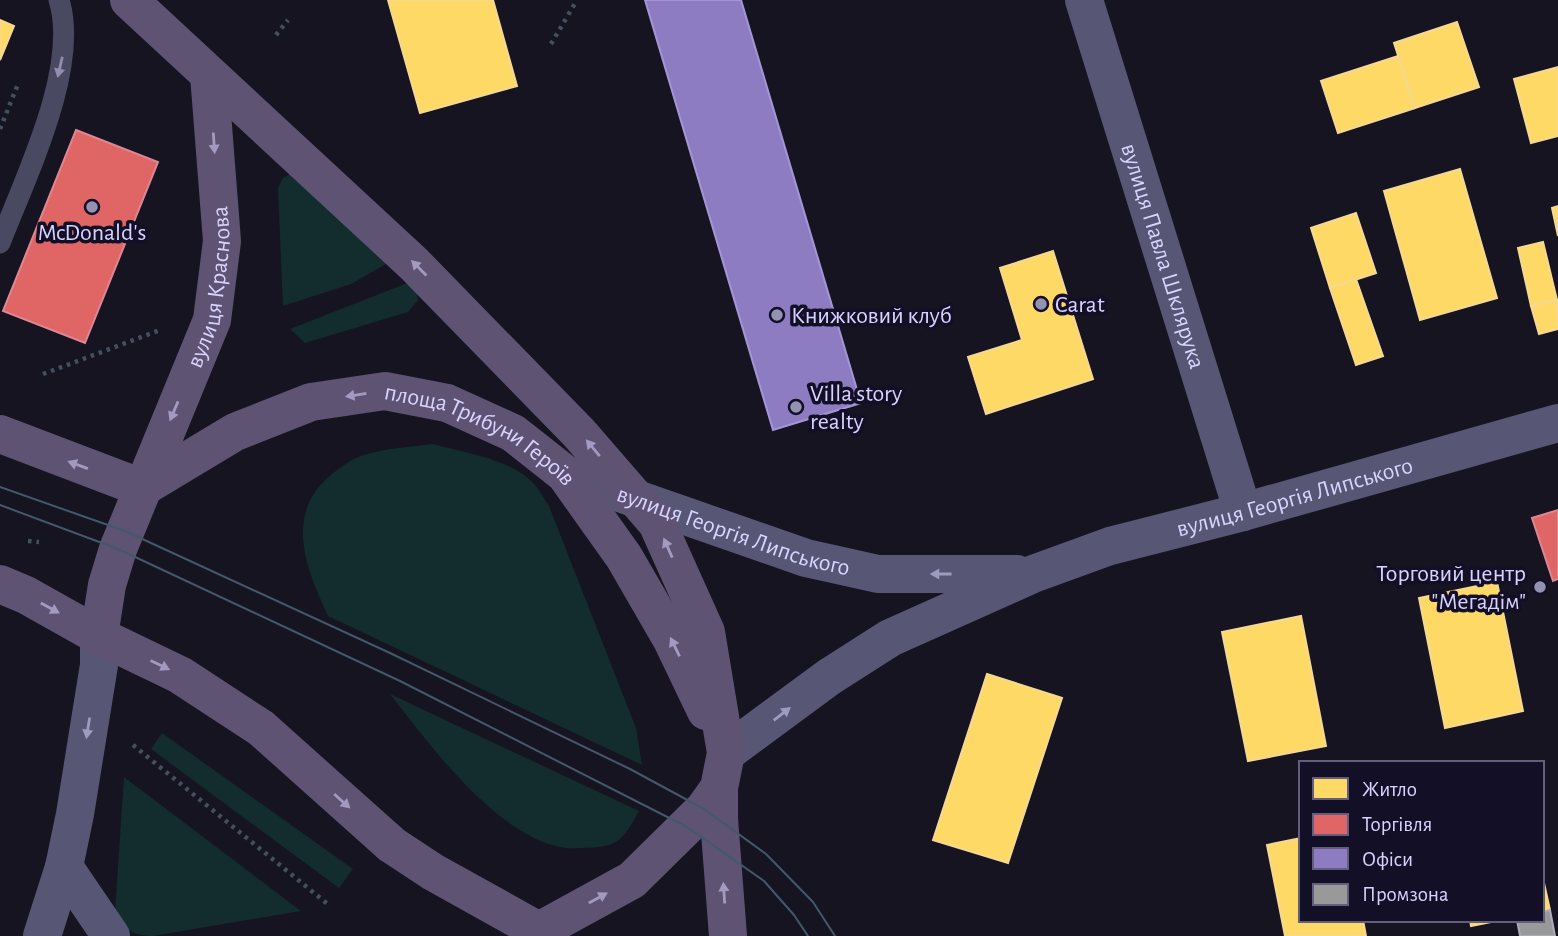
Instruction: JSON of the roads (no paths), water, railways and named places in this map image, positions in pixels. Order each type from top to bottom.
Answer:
[{"type":"main road","points":[[129,0],[209,75]]},
{"type":"main road","name":"площа Трибуни Героїв","points":[[209,75],[414,264],[579,433],[657,523],[706,632],[722,770]]},
{"type":"main road","name":"вулиця Краснова","points":[[142,488],[212,320],[222,242],[209,75]]},
{"type":"main road","name":"площа Трибуни Героїв","points":[[142,488],[235,432],[311,402],[385,391],[447,403],[513,433],[565,474],[631,569],[672,640],[722,770]]},
{"type":"main road","points":[[0,434],[142,488],[107,585],[99,636]]},
{"type":"main road","points":[[0,584],[180,675],[261,728],[393,845],[529,934],[632,880],[704,808],[722,770]]},
{"type":"main road","points":[[722,770],[719,818],[728,936]]},
{"type":"street","name":"вулиця Павла Шклярука","points":[[1084,0],[1243,512]]},
{"type":"street","name":"вулиця Георгія Липського","points":[[722,770],[829,677],[890,638],[1033,574],[1110,546],[1243,512],[1558,423]]},
{"type":"street","name":"вулиця Георгія Липського","points":[[565,474],[806,558],[878,574],[1033,574]]},
{"type":"street","points":[[42,936],[64,867],[75,814],[99,665],[99,636]]},
{"type":"street","points":[[64,867],[111,936]]},
{"type":"lane","points":[[0,243],[49,113],[64,52],[63,13],[59,0]]},
{"type":"tram line","points":[[0,487],[125,531],[390,653],[630,769],[704,809],[766,854],[813,902],[835,936]]},
{"type":"tram line","points":[[0,505],[118,549],[400,681],[687,827],[764,881],[794,915],[808,936]]},
{"type":"place","name":"McDonald's","points":[[92,207]]},
{"type":"place","name":"Carat","points":[[1041,304]]},
{"type":"place","name":"Книжковий клуб","points":[[777,315]]},
{"type":"place","name":"Villa story realty","points":[[796,407]]},
{"type":"place","name":"Торговий центр \"Мегадім\"","points":[[1540,587]]}]
